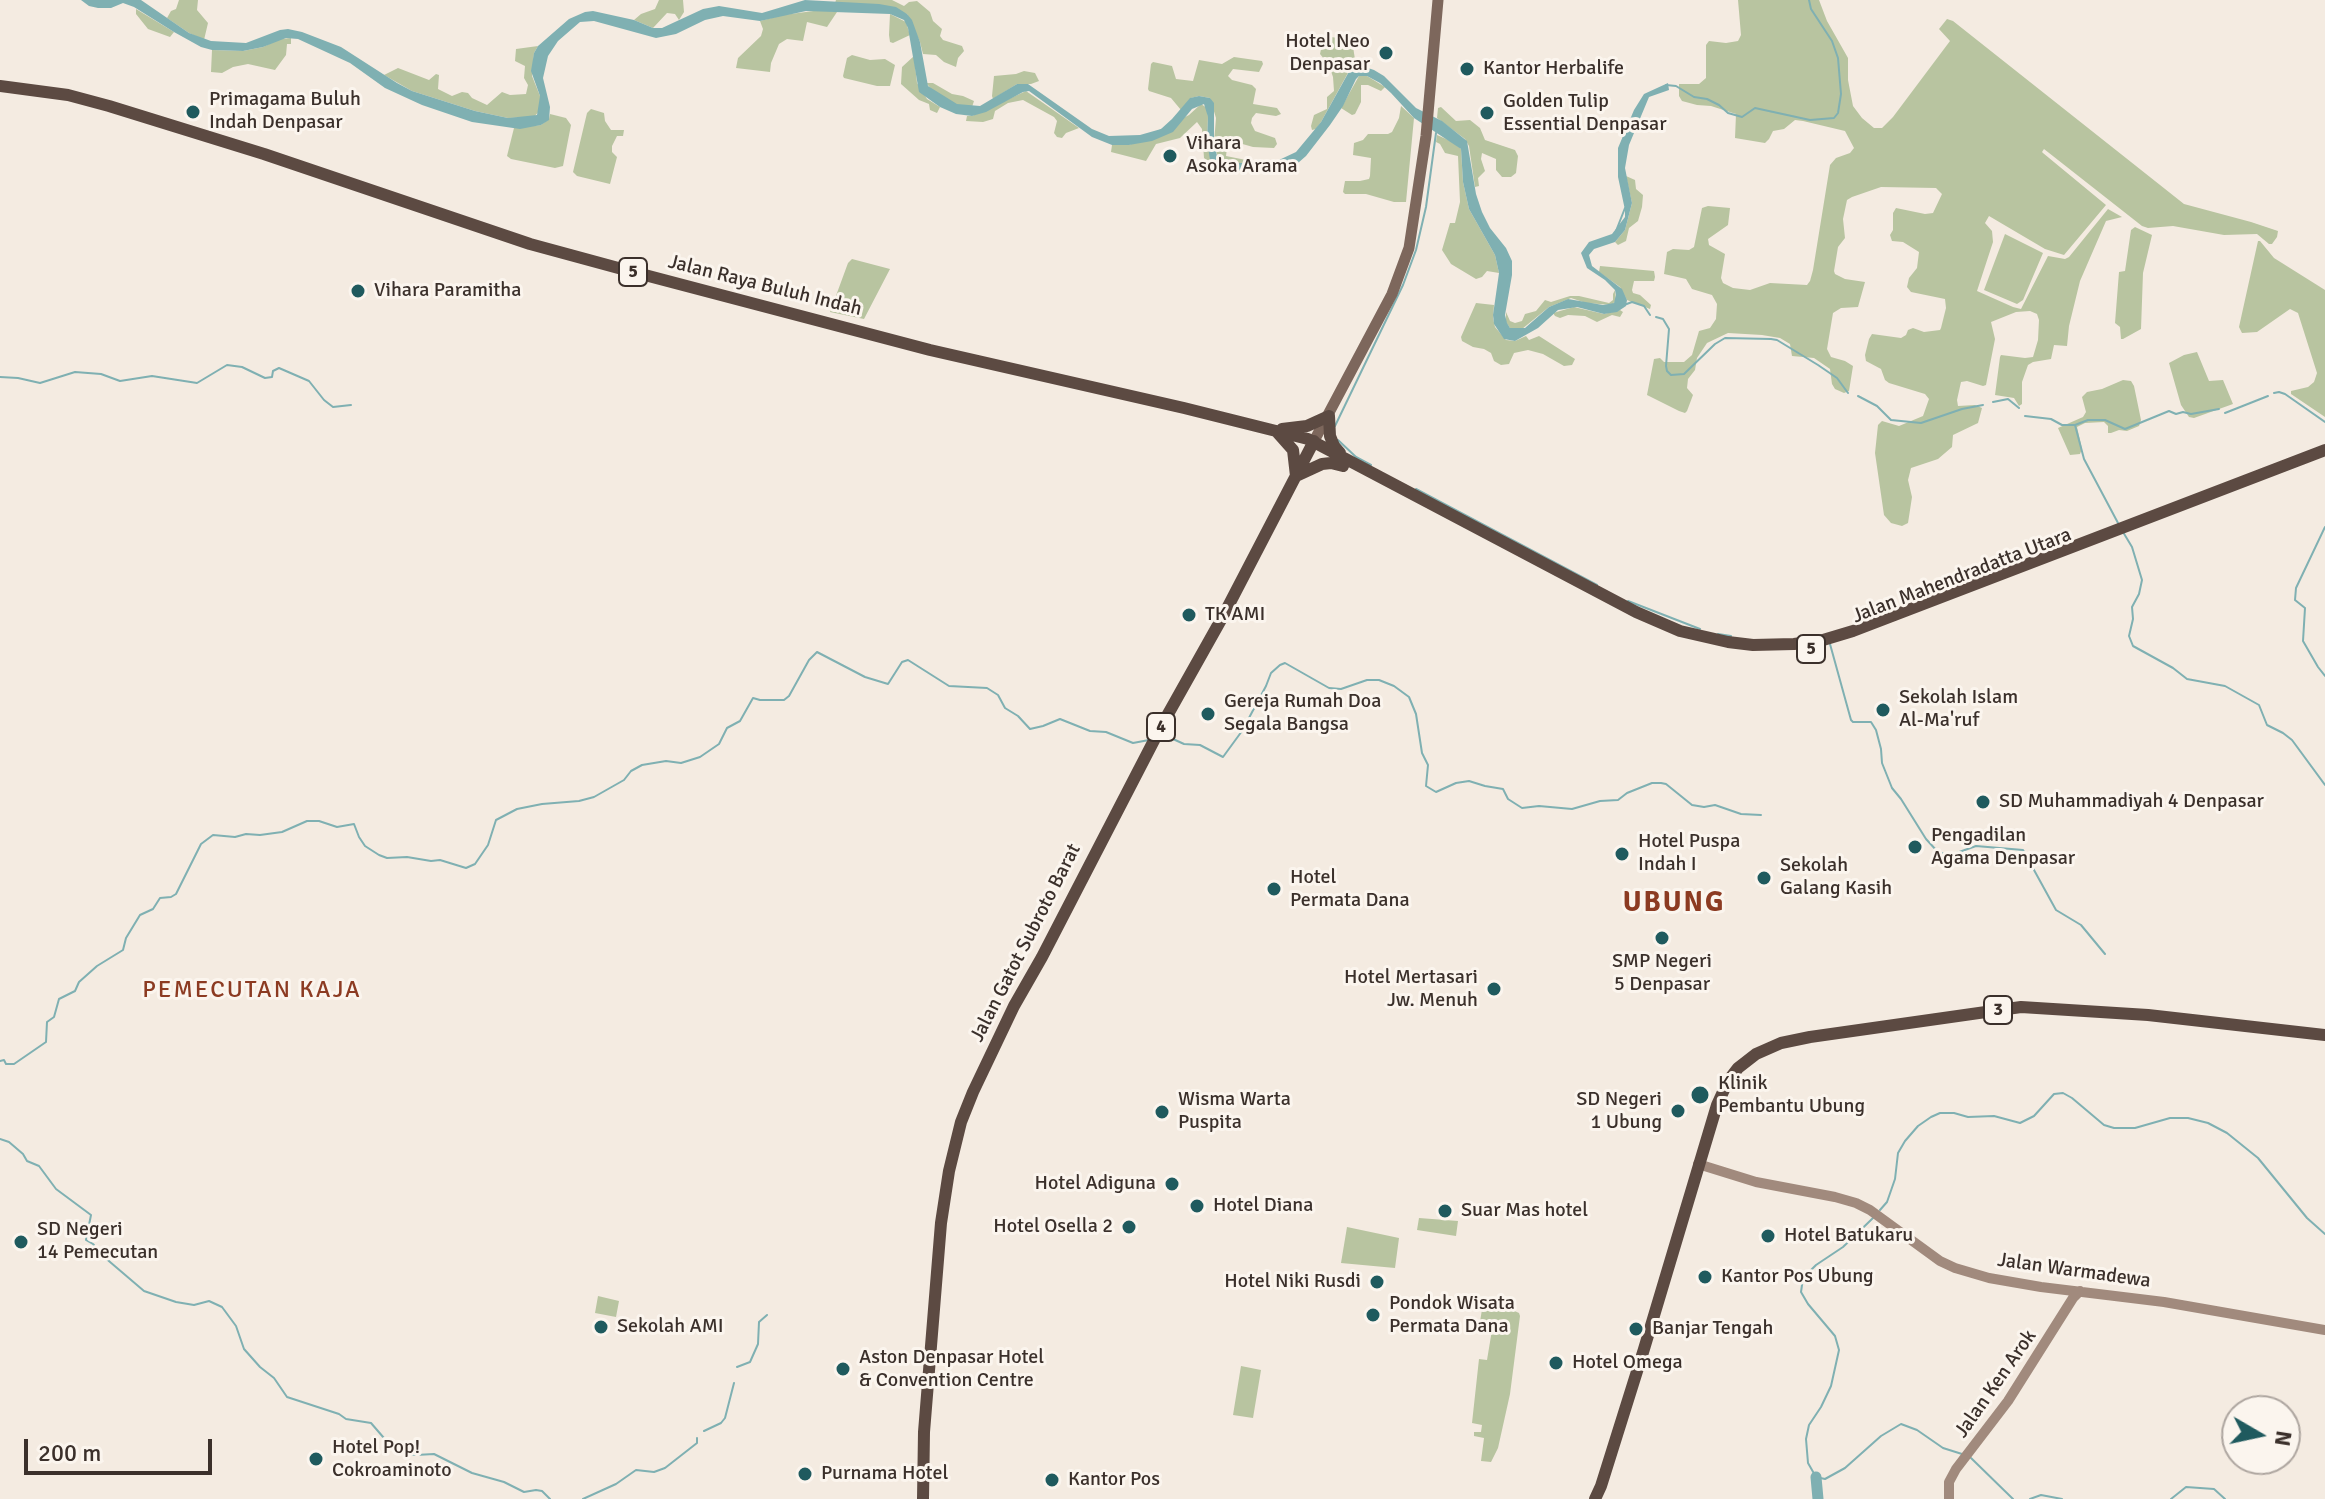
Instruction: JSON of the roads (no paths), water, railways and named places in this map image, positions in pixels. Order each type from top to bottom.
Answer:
[{"type":"highway","name":"Jalan Raya Buluh Indah","points":[[0,86],[60,94],[109,106],[264,154],[530,244],[930,350],[1275,430],[1312,445]]},
{"type":"highway","points":[[1329,416],[1328,430],[1345,462],[1322,464],[1296,476],[1293,450],[1275,430],[1304,427],[1329,416]]},
{"type":"highway","name":"Jalan Mahendradatta Utara","points":[[1312,445],[1645,617],[1702,637],[1753,645],[1811,642],[1853,631],[2325,450]]},
{"type":"highway","name":"Jalan Gatot Subroto Barat","points":[[923,1499],[924,1432],[941,1223],[961,1122],[1014,1006],[1312,445]]},
{"type":"highway","name":"Jalan Mahendradatta Utara","points":[[1345,462],[1654,629],[1700,645],[1753,653],[1813,649],[1856,638],[2325,458]]},
{"type":"highway","name":"3","points":[[1595,1499],[1644,1349],[1717,1105],[1728,1081],[1738,1068],[1756,1054],[1781,1043],[2021,1007],[2148,1015],[2325,1035]]},
{"type":"main road","points":[[1312,445],[1402,272],[1415,222],[1438,0]]},
{"type":"street","name":"Jalan Warmadewa","points":[[1698,1164],[1771,1186],[1856,1203],[1940,1261],[1989,1278],[2164,1302],[2325,1330]]},
{"type":"street","name":"Jalan Ken Arok","points":[[1949,1499],[1949,1482],[1962,1461],[2019,1387],[2080,1291]]},
{"type":"water","points":[[81,0],[141,0],[189,33],[211,41],[246,43],[280,30],[302,32],[341,47],[412,91],[508,118],[537,115],[540,96],[531,71],[534,53],[569,19],[585,12],[593,11],[662,28],[703,9],[719,6],[762,13],[805,0],[879,4],[896,7],[912,20],[920,42],[928,86],[957,104],[980,106],[1017,84],[1028,84],[1092,129],[1109,136],[1140,135],[1161,129],[1190,98],[1210,98],[1214,103],[1217,156],[1228,163],[1279,160],[1296,152],[1321,122],[1351,68],[1362,66],[1384,76],[1416,108],[1442,121],[1467,141],[1482,212],[1512,261],[1505,315],[1510,328],[1525,328],[1549,307],[1568,299],[1603,305],[1614,303],[1615,290],[1587,268],[1581,253],[1589,242],[1612,234],[1625,217],[1618,177],[1618,148],[1644,94],[1668,83],[1669,90],[1649,97],[1629,145],[1625,168],[1632,203],[1625,230],[1615,242],[1594,249],[1589,255],[1592,266],[1622,289],[1626,306],[1617,312],[1604,314],[1577,307],[1558,310],[1538,328],[1515,341],[1504,339],[1494,324],[1499,273],[1495,255],[1469,209],[1461,149],[1414,118],[1380,83],[1367,76],[1356,79],[1330,125],[1298,163],[1258,171],[1228,171],[1210,160],[1208,117],[1204,104],[1192,109],[1173,132],[1152,141],[1129,145],[1112,145],[1092,137],[1029,91],[972,116],[956,114],[940,107],[919,92],[908,28],[904,20],[890,14],[806,11],[760,21],[723,16],[705,20],[676,34],[656,38],[594,21],[580,22],[558,41],[548,56],[543,78],[550,107],[549,120],[541,125],[520,129],[472,122],[422,105],[385,88],[350,63],[298,39],[286,38],[243,51],[212,50],[201,47],[134,7],[123,3],[111,8],[98,8]]},
{"type":"waterway","points":[[1666,85],[1707,99],[1728,113],[1742,117],[1755,108],[1810,120],[1834,118],[1838,113],[1841,94],[1838,58],[1809,0]]},
{"type":"waterway","points":[[1335,426],[1403,285],[1416,250],[1426,207],[1436,133]]},
{"type":"waterway","points":[[1616,231],[1625,208]]},
{"type":"waterway","points":[[1624,305],[1632,302],[1644,306],[1650,315]]},
{"type":"waterway","points":[[1656,317],[1663,319],[1669,329],[1666,366],[1671,375],[1684,374],[1725,338],[1771,339],[1837,378],[1848,393]]},
{"type":"waterway","points":[[0,377],[40,383],[75,372],[101,374],[120,381],[152,376],[197,383],[227,365],[242,367],[265,378],[272,377],[273,371],[279,368],[309,381],[333,407],[351,405]]},
{"type":"waterway","points":[[2274,393],[2285,394],[2325,422]]},
{"type":"waterway","points":[[1858,396],[1877,406],[1891,420],[1921,423],[1983,405]]},
{"type":"waterway","points":[[2225,413],[2268,396]]},
{"type":"waterway","points":[[1993,402],[2008,399],[2019,408]]},
{"type":"waterway","points":[[2025,416],[2051,419],[2062,425],[2105,420],[2125,429],[2169,411],[2191,414],[2219,409]]},
{"type":"waterway","points":[[2075,425],[2084,459],[2118,523]]},
{"type":"waterway","points":[[1338,440],[1356,457],[1371,465]]},
{"type":"waterway","points":[[1416,489],[1597,585]]},
{"type":"waterway","points":[[2325,527],[2296,588],[2295,600],[2305,608],[2303,641],[2325,676]]},
{"type":"waterway","points":[[2123,532],[2132,547],[2142,580],[2132,607],[2129,636],[2133,646],[2187,679],[2225,686],[2259,705],[2267,725],[2292,740],[2325,785]]},
{"type":"waterway","points":[[1628,601],[1700,629]]},
{"type":"waterway","points":[[1718,634],[1731,636]]},
{"type":"waterway","points":[[1830,644],[1851,720],[1871,722],[1892,788],[1926,839],[1937,851],[1948,856],[1976,846],[2023,850],[2056,910],[2081,925],[2105,954]]},
{"type":"waterway","points":[[0,1061],[14,1064],[46,1042],[47,1022],[54,1017],[59,999],[75,991],[79,982],[97,966],[123,950],[126,938],[140,915],[153,909],[160,898],[176,894],[201,844],[213,835],[235,837],[282,832],[307,821],[337,827],[354,824],[365,846],[379,855],[440,860],[466,868],[475,864],[488,845],[496,820],[517,809],[594,797],[624,780],[631,771],[642,765],[666,761],[681,763],[700,757],[719,744],[727,728],[740,721],[753,698],[784,700],[789,696],[809,660],[817,652],[865,677],[888,684],[902,662],[908,660],[949,686],[987,688],[998,695],[1005,708],[1030,729],[1060,719],[1133,743],[1149,740]]},
{"type":"waterway","points":[[1159,739],[1200,745],[1223,757],[1242,731],[1271,673],[1285,663],[1329,688],[1341,689],[1367,680],[1379,680],[1409,697],[1416,714],[1422,753],[1428,765],[1426,786],[1436,792],[1469,781],[1503,789],[1508,799],[1522,808],[1572,809],[1600,801],[1618,800],[1652,783],[1661,783],[1692,805],[1715,805],[1741,814],[1761,815]]},
{"type":"waterway","points":[[1880,1210],[1887,1202],[1895,1179],[1898,1153],[1918,1126],[1931,1117],[1954,1113],[1968,1117],[1994,1116],[2020,1123],[2034,1116],[2054,1094],[2063,1093],[2104,1125],[2114,1128],[2135,1128],[2170,1118],[2188,1118],[2208,1123],[2227,1133],[2258,1158],[2307,1218],[2325,1234]]},
{"type":"waterway","points":[[0,1139],[9,1142],[27,1161],[39,1166],[56,1189],[91,1215],[86,1240],[144,1291],[176,1302],[194,1305],[209,1301],[222,1307],[236,1326],[244,1349],[274,1378],[287,1397],[346,1419],[371,1423],[396,1452],[434,1454],[472,1473],[504,1482],[524,1492],[542,1491],[550,1499]]},
{"type":"waterway","points":[[1873,1218],[1843,1247],[1803,1278],[1801,1292],[1835,1336],[1839,1350],[1831,1386],[1809,1425],[1806,1439],[1808,1463],[1816,1477],[1825,1479],[1845,1468],[1881,1436],[1901,1424],[1917,1430],[1943,1448],[1962,1454]]},
{"type":"waterway","points":[[737,1367],[750,1362],[758,1344],[759,1322],[767,1315]]},
{"type":"waterway","points":[[704,1431],[725,1418],[734,1383]]},
{"type":"waterway","points":[[583,1499],[616,1484],[636,1470],[654,1472],[665,1468],[697,1443],[697,1438]]},
{"type":"waterway","points":[[1971,1458],[2013,1499]]},
{"type":"waterway","points":[[1816,1477],[1818,1499]]},
{"type":"waterway","points":[[2171,1499],[2186,1487],[2214,1489],[2225,1499]]},
{"type":"waterway","points":[[2030,1499],[2041,1495],[2062,1499]]},
{"type":"place","name":"Hotel Neo Denpasar","points":[[1386,53]]},
{"type":"place","name":"Kantor Herbalife","points":[[1467,69]]},
{"type":"place","name":"Primagama Buluh Indah Denpasar","points":[[193,112]]},
{"type":"place","name":"Golden Tulip Essential Denpasar","points":[[1487,113]]},
{"type":"place","name":"Vihara Asoka Arama","points":[[1170,156]]},
{"type":"place","name":"Vihara Paramitha","points":[[358,291]]},
{"type":"place","name":"TK AMI","points":[[1189,615]]},
{"type":"place","name":"Sekolah Islam Al-Ma'ruf","points":[[1883,710]]},
{"type":"place","name":"Gereja Rumah Doa Segala Bangsa","points":[[1208,714]]},
{"type":"place","name":"SD Muhammadiyah 4 Denpasar","points":[[1983,802]]},
{"type":"place","name":"Pengadilan Agama Denpasar","points":[[1915,847]]},
{"type":"place","name":"Hotel Puspa Indah I","points":[[1622,854]]},
{"type":"place","name":"Sekolah Galang Kasih","points":[[1764,878]]},
{"type":"place","name":"Hotel Permata Dana","points":[[1274,889]]},
{"type":"place","name":"SMP Negeri 5 Denpasar","points":[[1662,938]]},
{"type":"place","name":"Hotel Mertasari Jw. Menuh","points":[[1494,989]]},
{"type":"place","name":"Klinik Pembantu Ubung","points":[[1700,1095]]},
{"type":"place","name":"SD Negeri 1 Ubung","points":[[1678,1111]]},
{"type":"place","name":"Wisma Warta Puspita","points":[[1162,1112]]},
{"type":"place","name":"Hotel Adiguna","points":[[1172,1184]]},
{"type":"place","name":"Hotel Diana","points":[[1197,1206]]},
{"type":"place","name":"Suar Mas hotel","points":[[1445,1211]]},
{"type":"place","name":"Hotel Osella 2","points":[[1129,1227]]},
{"type":"place","name":"Hotel Batukaru","points":[[1768,1236]]},
{"type":"place","name":"SD Negeri 14 Pemecutan","points":[[21,1242]]},
{"type":"place","name":"Kantor Pos Ubung","points":[[1705,1277]]},
{"type":"place","name":"Hotel Niki Rusdi","points":[[1377,1282]]},
{"type":"place","name":"Pondok Wisata Permata Dana","points":[[1373,1315]]},
{"type":"place","name":"Sekolah AMI","points":[[601,1327]]},
{"type":"place","name":"Banjar Tengah","points":[[1636,1329]]},
{"type":"place","name":"Hotel Omega","points":[[1556,1363]]},
{"type":"place","name":"Aston Denpasar Hotel & Convention Centre","points":[[843,1369]]},
{"type":"place","name":"Hotel Pop! Cokroaminoto","points":[[316,1459]]},
{"type":"place","name":"Purnama Hotel","points":[[805,1474]]},
{"type":"place","name":"Kantor Pos","points":[[1052,1480]]},
{"type":"district","name":"UBUNG","points":[[1674,904]]},
{"type":"district","name":"PEMECUTAN KAJA","points":[[252,991]]}]
